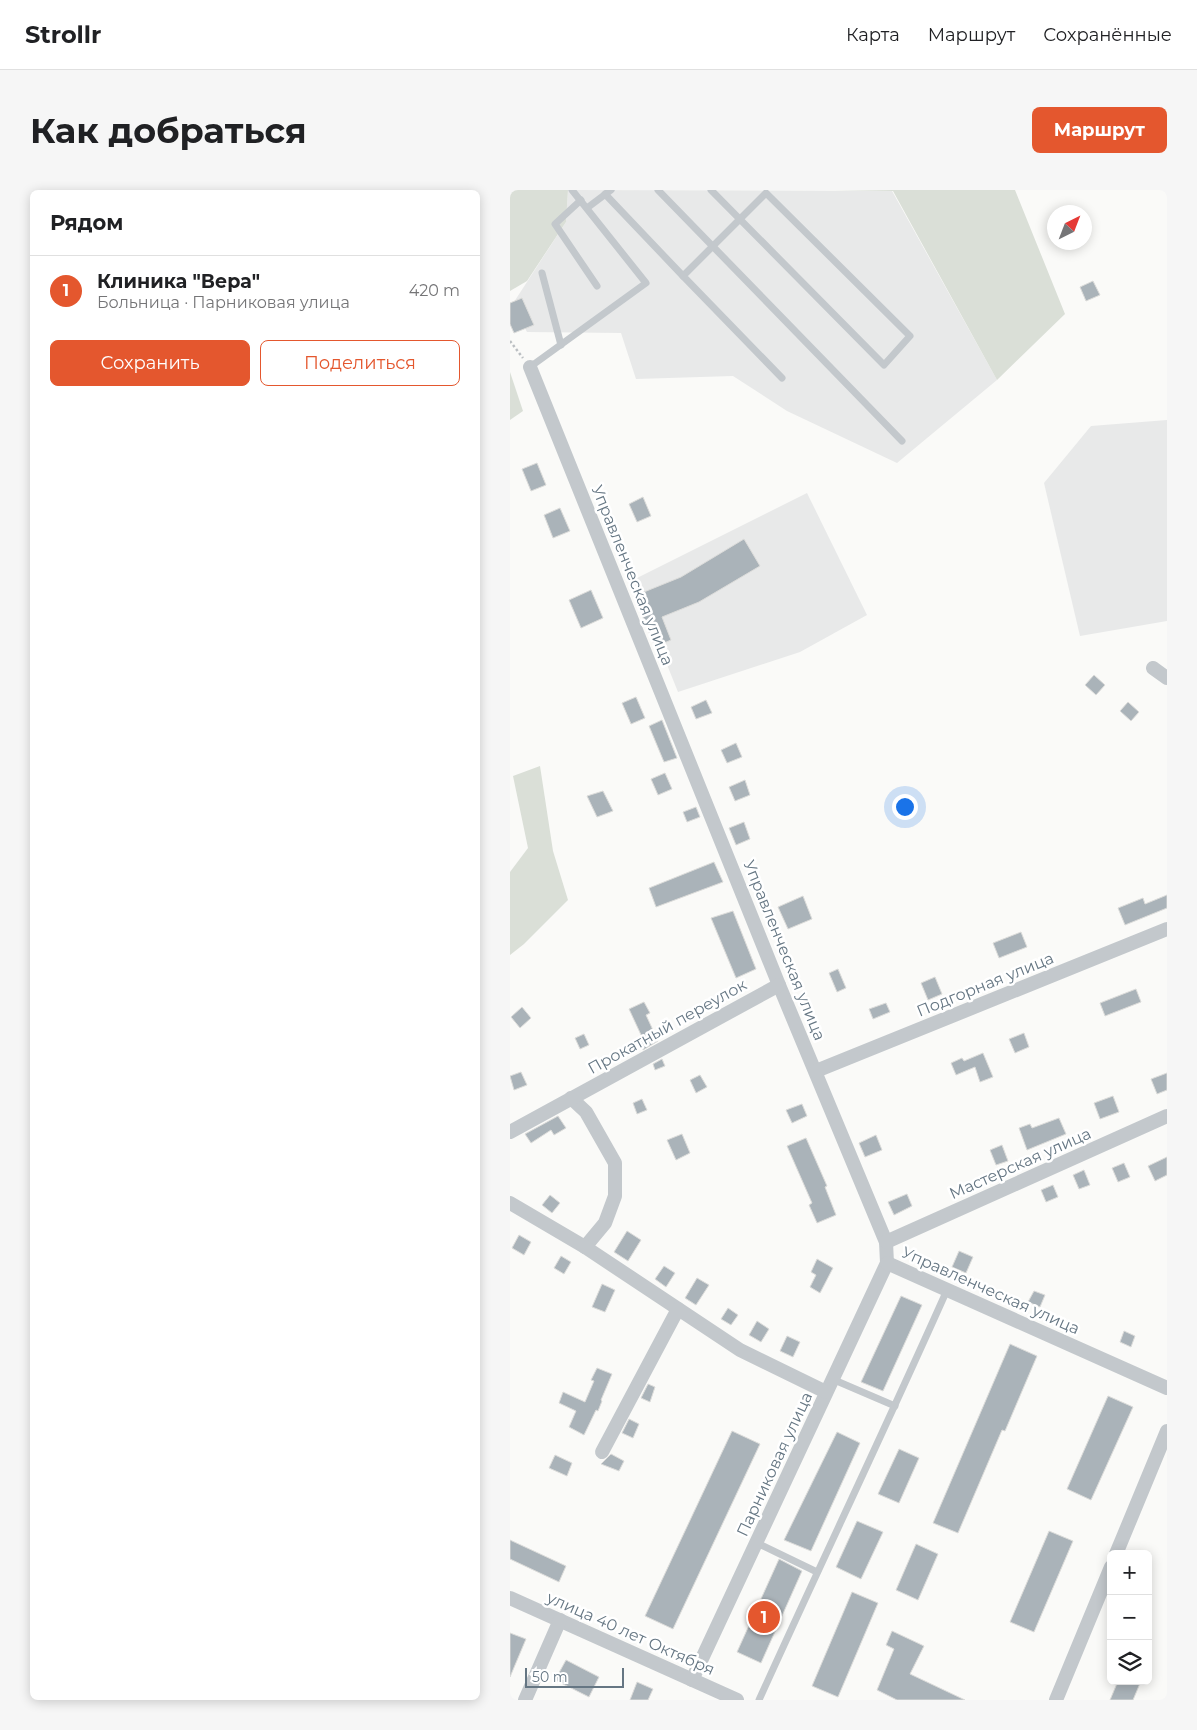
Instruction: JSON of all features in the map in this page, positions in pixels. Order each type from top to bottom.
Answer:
[{"type":"street","name":"Управленческая улица","points":[[530,368],[779,985],[886,1242],[887,1263],[1167,1388]]},
{"type":"street","points":[[1152,668],[1167,678]]},
{"type":"street","name":"Подгорная улица","points":[[816,1071],[1167,929]]},
{"type":"street","name":"Прокатный переулок","points":[[510,1132],[779,985]]},
{"type":"street","points":[[571,1098],[586,1112],[615,1163],[615,1196],[605,1224],[585,1247]]},
{"type":"street","name":"Мастерская улица","points":[[886,1242],[1167,1116]]},
{"type":"street","points":[[510,1203],[585,1247],[740,1350],[826,1392]]},
{"type":"street","name":"Парниковая улица","points":[[692,1680],[887,1263]]},
{"type":"street","points":[[602,1452],[678,1309]]},
{"type":"street","points":[[1152,1381],[1167,1374]]},
{"type":"street","points":[[1118,1550],[1167,1430]]},
{"type":"street","points":[[1056,1700],[1107,1577]]},
{"type":"street","name":"улица 40 лет Октября","points":[[510,1598],[737,1700]]},
{"type":"street","points":[[525,1700],[560,1620]]},
{"type":"lane","points":[[530,368],[646,283],[572,190]]},
{"type":"lane","points":[[658,190],[902,441]]},
{"type":"lane","points":[[683,276],[740,221],[766,193],[910,336],[884,365],[740,221],[711,190]]},
{"type":"lane","points":[[587,208],[608,192],[683,276],[782,378]]},
{"type":"lane","points":[[581,200],[555,224],[597,286]]},
{"type":"lane","points":[[542,273],[561,345]]},
{"type":"lane","points":[[759,1700],[947,1290]]},
{"type":"lane","points":[[832,1379],[895,1406]]},
{"type":"lane","points":[[757,1543],[817,1572]]},
{"type":"path","points":[[510,341],[530,368]]},
{"type":"shaded area","points":[[510,190],[568,190],[566,222],[527,281],[510,291]]},
{"type":"shaded area","points":[[568,190],[892,191],[997,380],[897,463],[787,411],[733,376],[636,379],[621,333],[527,332],[512,305],[566,222]]},
{"type":"shaded area","points":[[834,190],[1015,190],[1065,314],[997,380],[893,191]]},
{"type":"shaded area","points":[[510,372],[523,411],[510,420]]},
{"type":"shaded area","points":[[1167,420],[1167,621],[1080,636],[1044,483],[1091,426]]},
{"type":"shaded area","points":[[807,493],[867,615],[800,652],[678,692],[633,580]]},
{"type":"shaded area","points":[[540,766],[553,851],[568,900],[524,944],[510,955],[510,872],[528,848],[513,776]]},
{"type":"building","points":[[1093,281],[1100,295],[1086,301],[1080,287]]},
{"type":"building","points":[[522,298],[534,325],[514,333],[510,324],[510,303]]},
{"type":"building","points":[[537,463],[546,485],[531,491],[522,469]]},
{"type":"building","points":[[643,497],[651,516],[637,522],[629,504]]},
{"type":"building","points":[[560,508],[570,531],[553,538],[544,515]]},
{"type":"building","points":[[744,539],[760,566],[699,602],[662,617],[671,640],[655,647],[634,596],[681,577]]},
{"type":"building","points":[[591,590],[603,618],[581,628],[569,600]]},
{"type":"building","points":[[1094,675],[1105,685],[1096,695],[1085,685]]},
{"type":"building","points":[[636,697],[645,718],[631,724],[622,703]]},
{"type":"building","points":[[706,700],[712,713],[696,719],[691,707]]},
{"type":"building","points":[[1128,702],[1139,712],[1131,721],[1120,711]]},
{"type":"building","points":[[662,720],[677,758],[664,762],[649,726]]},
{"type":"building","points":[[736,743],[742,757],[727,763],[721,750]]},
{"type":"building","points":[[665,773],[672,789],[658,795],[651,779]]},
{"type":"building","points":[[745,780],[750,795],[735,801],[729,787]]},
{"type":"building","points":[[603,791],[613,811],[597,817],[587,796]]},
{"type":"building","points":[[696,807],[700,817],[687,822],[683,812]]},
{"type":"building","points":[[744,822],[750,839],[736,845],[729,828]]},
{"type":"building","points":[[714,862],[723,882],[656,907],[649,888]]},
{"type":"building","points":[[1167,895],[1167,908],[1125,925],[1118,908],[1143,898],[1145,904]]},
{"type":"building","points":[[803,896],[812,919],[788,929],[778,907]]},
{"type":"building","points":[[733,911],[756,969],[736,978],[711,918]]},
{"type":"building","points":[[1021,932],[1027,947],[999,958],[993,943]]},
{"type":"building","points":[[838,969],[846,988],[837,992],[829,973]]},
{"type":"building","points":[[935,977],[942,994],[928,1000],[921,983]]},
{"type":"building","points":[[1136,989],[1141,1002],[1105,1016],[1100,1003]]},
{"type":"building","points":[[644,1002],[650,1013],[646,1015],[658,1041],[643,1050],[638,1039],[642,1037],[629,1009]]},
{"type":"building","points":[[886,1003],[890,1012],[873,1019],[869,1009]]},
{"type":"building","points":[[522,1007],[531,1018],[520,1028],[511,1017]]},
{"type":"building","points":[[1024,1033],[1029,1047],[1015,1053],[1009,1039]]},
{"type":"building","points":[[584,1034],[589,1045],[580,1049],[575,1038]]},
{"type":"building","points":[[983,1053],[993,1077],[980,1082],[975,1067],[956,1075],[951,1063],[962,1058],[964,1061]]},
{"type":"building","points":[[662,1059],[665,1066],[655,1070],[653,1064]]},
{"type":"building","points":[[521,1072],[527,1085],[514,1090],[510,1076]]},
{"type":"building","points":[[1167,1073],[1167,1090],[1157,1094],[1151,1079]]},
{"type":"building","points":[[700,1075],[707,1087],[696,1093],[690,1080]]},
{"type":"building","points":[[1113,1096],[1119,1112],[1100,1119],[1094,1103]]},
{"type":"building","points":[[642,1099],[647,1110],[637,1114],[633,1103]]},
{"type":"building","points":[[802,1104],[807,1116],[792,1123],[786,1110]]},
{"type":"building","points":[[558,1116],[566,1128],[554,1135],[551,1130],[531,1143],[525,1134]]},
{"type":"building","points":[[1059,1118],[1066,1134],[1027,1150],[1019,1128],[1030,1124],[1032,1128]]},
{"type":"building","points":[[682,1134],[690,1153],[676,1160],[667,1140]]},
{"type":"building","points":[[876,1135],[882,1150],[865,1157],[859,1143]]},
{"type":"building","points":[[806,1138],[827,1186],[825,1187],[836,1215],[817,1223],[809,1205],[812,1203],[787,1146]]},
{"type":"building","points":[[1002,1145],[1008,1161],[996,1165],[990,1150]]},
{"type":"building","points":[[1167,1157],[1167,1175],[1155,1181],[1148,1166]]},
{"type":"building","points":[[1124,1163],[1130,1177],[1118,1182],[1112,1168]]},
{"type":"building","points":[[1084,1170],[1090,1185],[1079,1189],[1073,1175]]},
{"type":"building","points":[[1053,1185],[1058,1197],[1046,1202],[1041,1190]]},
{"type":"building","points":[[907,1194],[912,1206],[894,1215],[888,1202]]},
{"type":"building","points":[[550,1195],[560,1203],[552,1213],[542,1205]]},
{"type":"building","points":[[627,1231],[641,1240],[628,1261],[614,1252]]},
{"type":"building","points":[[519,1235],[531,1242],[524,1255],[512,1248]]},
{"type":"building","points":[[959,1251],[973,1257],[966,1273],[952,1267]]},
{"type":"building","points":[[561,1256],[571,1262],[564,1274],[554,1268]]},
{"type":"building","points":[[817,1259],[833,1268],[820,1293],[810,1287],[816,1275],[811,1272]]},
{"type":"building","points":[[664,1266],[675,1273],[666,1287],[655,1279]]},
{"type":"building","points":[[697,1278],[709,1285],[696,1305],[685,1298]]},
{"type":"building","points":[[602,1284],[615,1290],[605,1312],[592,1307]]},
{"type":"building","points":[[1034,1291],[1045,1295],[1040,1307],[1028,1302]]},
{"type":"building","points":[[901,1296],[922,1305],[883,1391],[861,1382]]},
{"type":"building","points":[[728,1308],[738,1315],[731,1325],[721,1319]]},
{"type":"building","points":[[757,1321],[769,1329],[761,1342],[749,1335]]},
{"type":"building","points":[[1124,1331],[1135,1336],[1131,1347],[1120,1342]]},
{"type":"building","points":[[787,1336],[800,1342],[793,1357],[780,1351]]},
{"type":"building","points":[[1010,1344],[1037,1356],[1005,1431],[1002,1430],[958,1533],[933,1523]]},
{"type":"building","points":[[597,1368],[612,1374],[598,1411],[596,1410],[584,1435],[569,1427],[576,1411],[559,1403],[563,1392],[585,1402],[594,1381],[591,1380]]},
{"type":"building","points":[[648,1384],[655,1387],[650,1402],[641,1398]]},
{"type":"building","points":[[1108,1396],[1133,1407],[1091,1500],[1067,1489]]},
{"type":"building","points":[[629,1419],[639,1424],[633,1438],[622,1433]]},
{"type":"building","points":[[732,1431],[760,1444],[673,1629],[645,1616]]},
{"type":"building","points":[[837,1432],[860,1443],[811,1551],[784,1540]]},
{"type":"building","points":[[899,1449],[919,1458],[899,1503],[878,1494]]},
{"type":"building","points":[[611,1454],[624,1461],[619,1471],[601,1464]]},
{"type":"building","points":[[555,1455],[572,1463],[567,1476],[549,1468]]},
{"type":"building","points":[[857,1521],[883,1532],[861,1579],[836,1567]]},
{"type":"building","points":[[1049,1531],[1073,1541],[1034,1632],[1010,1622]]},
{"type":"building","points":[[510,1540],[566,1566],[559,1582],[510,1559]]},
{"type":"building","points":[[916,1544],[938,1554],[918,1600],[896,1590]]},
{"type":"building","points":[[779,1559],[802,1571],[761,1663],[737,1652]]},
{"type":"building","points":[[852,1592],[878,1603],[838,1697],[812,1686]]},
{"type":"building","points":[[892,1631],[924,1646],[910,1674],[965,1700],[897,1700],[877,1690],[894,1649],[886,1645]]},
{"type":"building","points":[[510,1633],[526,1639],[510,1677]]},
{"type":"building","points":[[566,1660],[599,1677],[589,1697],[555,1680]]},
{"type":"building","points":[[637,1682],[653,1689],[648,1700],[630,1700]]},
{"type":"building","points":[[1116,1685],[1139,1685],[1133,1700],[1110,1700]]},
{"type":"place","name":"Клиника \"Вера\"","points":[[764,1617]]}]
